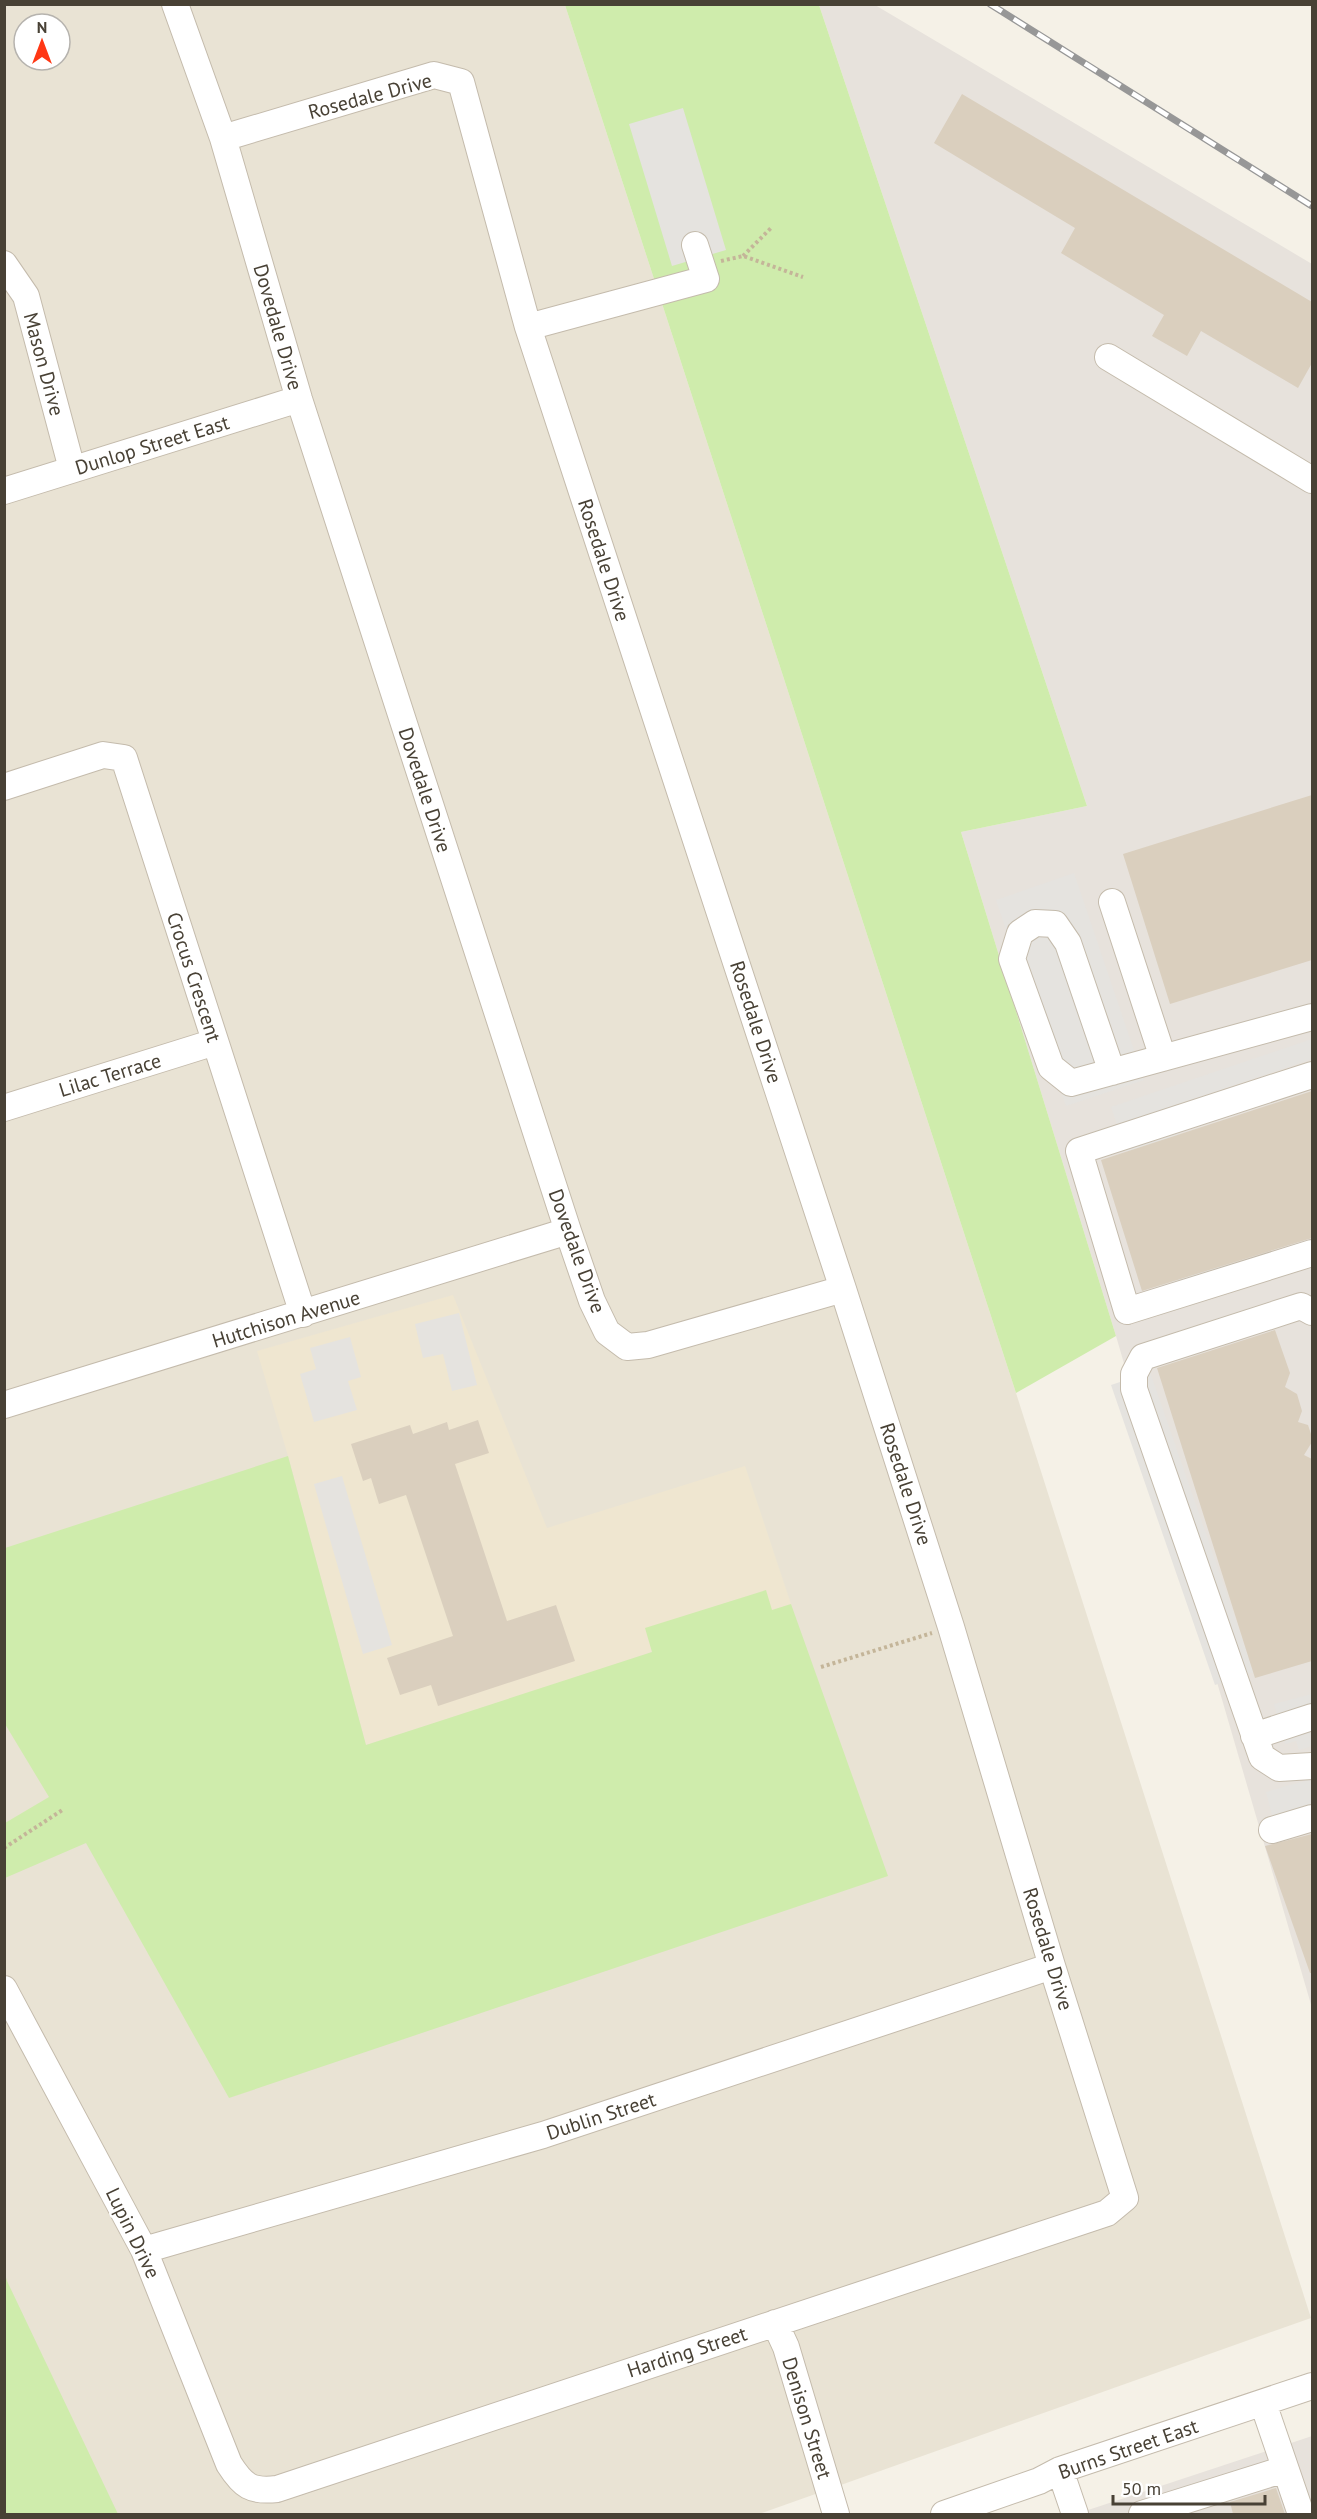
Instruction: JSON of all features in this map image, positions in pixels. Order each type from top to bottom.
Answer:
[{"type":"street","name":"Dovedale Drive","points":[[178,5],[223,138],[299,399],[568,1231],[592,1301],[607,1332],[627,1347],[648,1345],[843,1288]]},
{"type":"street","name":"Rosedale Drive","points":[[223,138],[434,75],[462,82],[528,327],[843,1288],[951,1627],[1052,1966],[1125,2198]]},
{"type":"street","points":[[528,327],[706,279],[698,256]]},
{"type":"street","name":"Mason Drive","points":[[4,264],[26,296],[72,469]]},
{"type":"street","points":[[1108,357],[1312,480]]},
{"type":"street","name":"Dunlop Street East","points":[[4,490],[299,399]]},
{"type":"street","name":"Crocus Crescent","points":[[4,787],[103,755],[124,758],[303,1314]]},
{"type":"street","points":[[1112,902],[1162,1058]]},
{"type":"street","points":[[1112,1072],[1068,943],[1055,924],[1035,923],[1020,933],[1012,959],[1052,1067],[1071,1083],[1112,1072],[1312,1017]]},
{"type":"street","name":"Lilac Terrace","points":[[4,1108],[216,1042]]},
{"type":"street","points":[[1312,1075],[1079,1151],[1127,1311],[1312,1253]]},
{"type":"street","name":"Hutchison Avenue","points":[[4,1405],[568,1231]]},
{"type":"street","points":[[1312,1312],[1301,1306],[1143,1358],[1134,1374],[1134,1389],[1262,1757],[1279,1767],[1312,1766]]},
{"type":"street","points":[[1254,1736],[1312,1717]]},
{"type":"street","points":[[1272,1830],[1312,1818]]},
{"type":"street","name":"Dublin Street","points":[[144,2250],[543,2135],[1052,1966]]},
{"type":"street","name":"Lupin Drive","points":[[4,1989],[144,2250],[229,2464],[244,2484]]},
{"type":"street","name":"Harding Street","points":[[244,2484],[258,2491],[277,2488],[1107,2213],[1125,2198]]},
{"type":"street","name":"Denison Street","points":[[775,2323],[786,2347],[836,2514]]},
{"type":"street","name":"Burns Street East","points":[[944,2514],[1039,2481],[1060,2470],[1312,2386]]},
{"type":"street","points":[[1263,2403],[1301,2514]]},
{"type":"street","points":[[1142,2514],[1285,2469]]},
{"type":"street","points":[[1060,2470],[1075,2514]]},
{"type":"path","points":[[743,256],[771,228]]},
{"type":"path","points":[[698,256],[743,256],[803,278]]},
{"type":"path","points":[[821,1667],[951,1627]]},
{"type":"path","points":[[4,1848],[64,1809]]},
{"type":"shaded area","points":[[5,5],[565,5],[1016,1393],[1311,2318],[759,2514],[112,2514],[5,2307]]},
{"type":"shaded area","points":[[819,5],[875,5],[1312,264],[1312,2008],[1116,1336],[961,832],[1087,806]]},
{"type":"shaded area","points":[[683,108],[726,250],[672,266],[629,124]]},
{"type":"shaded area","points":[[1074,873],[1144,1080],[1066,1106],[996,900]]},
{"type":"shaded area","points":[[1312,1039],[1312,1059],[1169,1107],[1225,1273],[1174,1291],[1111,1107]]},
{"type":"shaded area","points":[[453,1295],[547,1528],[745,1466],[791,1604],[596,1671],[366,1745],[288,1456],[257,1351]]},
{"type":"shaded area","points":[[459,1313],[477,1385],[452,1391],[443,1354],[423,1358],[415,1324]]},
{"type":"shaded area","points":[[350,1337],[361,1377],[348,1381],[357,1410],[314,1422],[300,1374],[316,1369],[310,1348]]},
{"type":"shaded area","points":[[1150,1372],[1254,1672],[1215,1685],[1111,1385]]},
{"type":"shaded area","points":[[342,1476],[392,1645],[363,1654],[314,1484]]},
{"type":"shaded area","points":[[1312,1694],[1312,1746],[1299,1750],[1296,1741],[1285,1744],[1274,1704]]},
{"type":"shaded area","points":[[1312,1779],[1312,1813],[1274,1823],[1266,1792]]},
{"type":"shaded area","points":[[1312,2436],[1312,2514],[1076,2514]]},
{"type":"green space","points":[[565,5],[819,5],[1087,806],[961,832],[1116,1336],[1016,1393]]},
{"type":"green space","points":[[288,1456],[366,1745],[652,1652],[645,1628],[766,1590],[772,1610],[791,1604],[888,1876],[229,2098],[86,1843],[5,1878],[5,1823],[49,1797],[5,1724],[5,1548]]},
{"type":"green space","points":[[5,2274],[7,2281],[118,2514],[5,2514]]},
{"type":"building","points":[[962,94],[1312,302],[1312,363],[1298,388],[1201,331],[1187,356],[1152,336],[1164,315],[1061,253],[1075,228],[934,143]]},
{"type":"building","points":[[1312,795],[1312,960],[1170,1004],[1123,854]]},
{"type":"building","points":[[1312,1091],[1312,1238],[1142,1291],[1101,1160]]},
{"type":"building","points":[[1275,1330],[1290,1373],[1285,1387],[1297,1394],[1302,1411],[1298,1422],[1308,1425],[1312,1437],[1312,1442],[1304,1455],[1312,1459],[1312,1661],[1255,1678],[1157,1368]]},
{"type":"building","points":[[478,1420],[489,1453],[455,1464],[507,1621],[556,1605],[575,1661],[438,1706],[431,1685],[400,1695],[387,1658],[453,1636],[406,1495],[379,1504],[371,1478],[363,1481],[351,1444],[410,1425],[413,1434],[447,1422],[449,1430]]},
{"type":"building","points":[[1312,1834],[1312,1973],[1310,1973],[1265,1846]]},
{"type":"building","points":[[1276,2488],[1285,2514],[1233,2514],[1230,2502]]},
{"type":"railway","points":[[990,4],[1312,206]]}]
